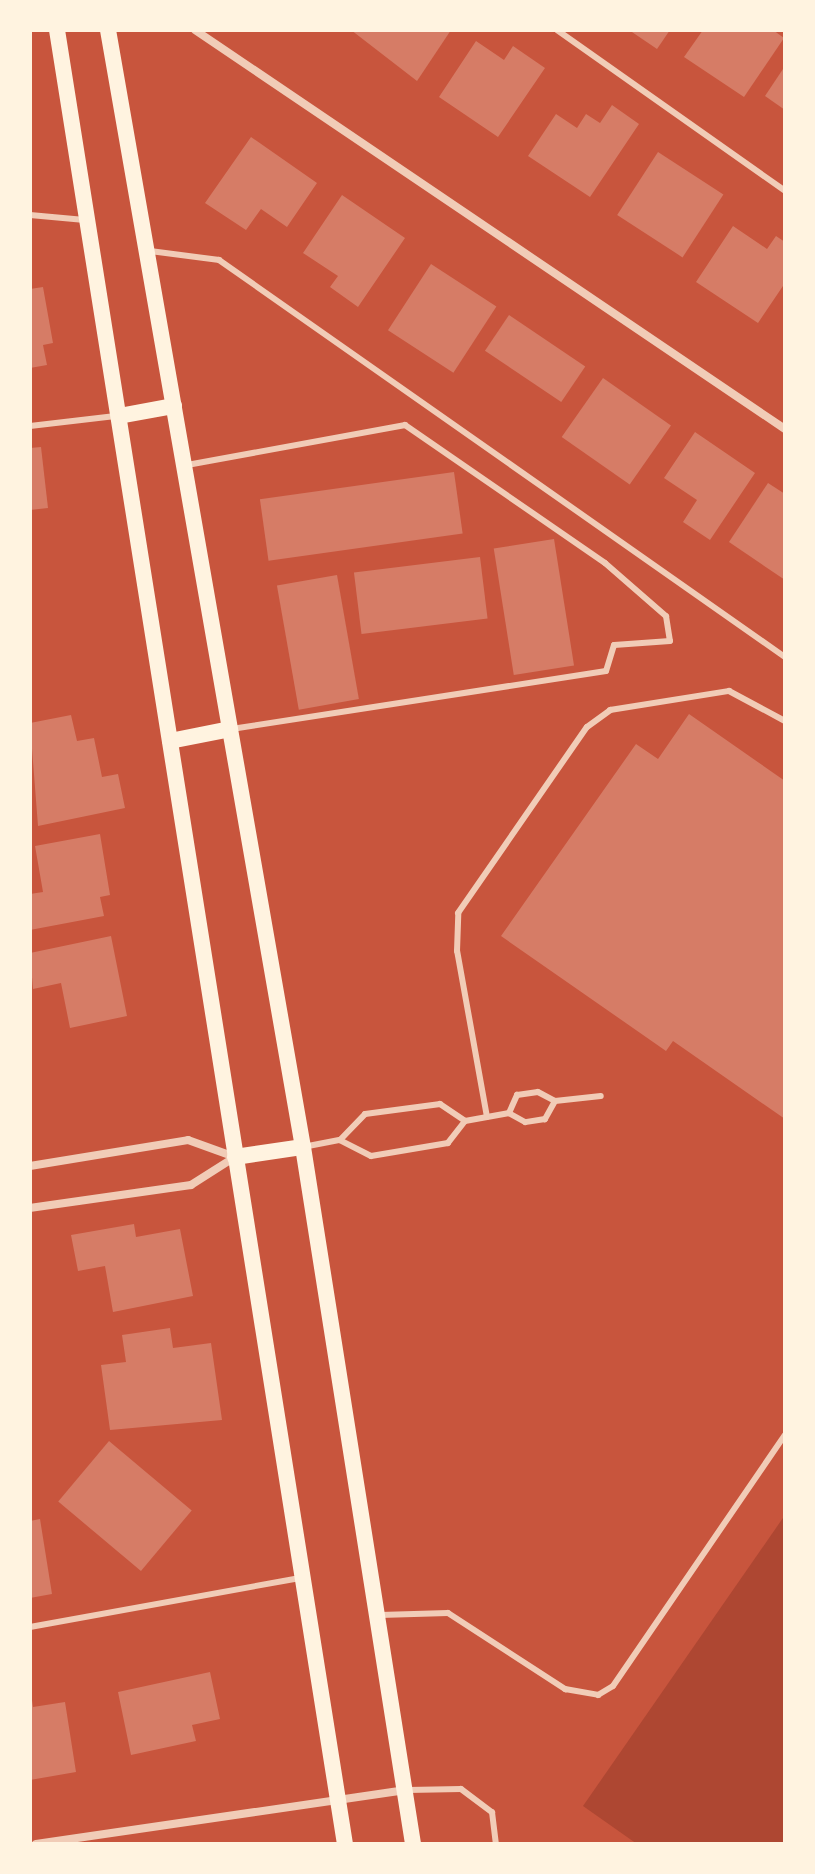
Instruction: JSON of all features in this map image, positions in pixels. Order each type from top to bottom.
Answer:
[{"type":"main road","points":[[57,30],[299,1578],[345,1844]]},
{"type":"main road","points":[[108,30],[303,1147],[408,1790],[413,1844]]},
{"type":"main road","points":[[119,416],[174,406]]},
{"type":"main road","points":[[170,741],[230,729]]},
{"type":"main road","points":[[235,1157],[303,1147]]},
{"type":"street","points":[[195,30],[785,429]]},
{"type":"street","points":[[30,1166],[188,1140],[235,1157]]},
{"type":"street","points":[[30,1208],[191,1185],[235,1157]]},
{"type":"street","points":[[36,1844],[408,1790]]},
{"type":"lane","points":[[557,30],[785,191]]},
{"type":"lane","points":[[30,215],[88,221]]},
{"type":"lane","points":[[146,250],[219,260],[785,657]]},
{"type":"lane","points":[[30,426],[119,416]]},
{"type":"lane","points":[[184,465],[405,425],[605,563],[666,616],[670,641],[614,645],[606,671],[230,729]]},
{"type":"lane","points":[[487,1117],[457,951],[458,913],[587,727],[610,710],[729,691],[785,721]]},
{"type":"lane","points":[[509,1113],[517,1095],[538,1092],[555,1101],[601,1096]]},
{"type":"lane","points":[[340,1140],[371,1156],[448,1143],[465,1121],[509,1113],[525,1122],[545,1119],[555,1101]]},
{"type":"lane","points":[[303,1147],[340,1140],[365,1114],[440,1104],[465,1121]]},
{"type":"lane","points":[[380,1615],[448,1613],[565,1689],[598,1695],[613,1686],[785,1435]]},
{"type":"lane","points":[[30,1627],[299,1578]]},
{"type":"lane","points":[[408,1790],[461,1789],[492,1812],[496,1844]]},
{"type":"shaded area","points":[[785,1515],[785,1844],[637,1844],[583,1806]]},
{"type":"building","points":[[351,30],[451,30],[417,81]]},
{"type":"building","points":[[629,30],[670,30],[657,49]]},
{"type":"building","points":[[703,30],[773,30],[784,38],[744,97],[684,57]]},
{"type":"building","points":[[476,41],[504,60],[513,46],[545,68],[498,137],[439,97]]},
{"type":"building","points":[[785,66],[785,110],[765,96]]},
{"type":"building","points":[[612,105],[639,124],[590,197],[528,156],[556,114],[577,128],[586,114],[600,123]]},
{"type":"building","points":[[251,137],[317,183],[287,227],[261,209],[246,230],[205,203]]},
{"type":"building","points":[[658,152],[723,194],[683,257],[617,215]]},
{"type":"building","points":[[342,195],[405,238],[358,307],[330,287],[338,276],[303,253]]},
{"type":"building","points":[[733,226],[767,249],[776,236],[785,242],[785,283],[758,323],[696,282]]},
{"type":"building","points":[[431,264],[496,306],[453,373],[388,330]]},
{"type":"building","points":[[43,287],[53,343],[43,345],[47,365],[30,368],[30,289]]},
{"type":"building","points":[[509,315],[585,366],[561,402],[485,351]]},
{"type":"building","points":[[603,378],[671,426],[630,485],[562,437]]},
{"type":"building","points":[[695,432],[755,473],[710,540],[683,522],[697,500],[664,478]]},
{"type":"building","points":[[41,447],[48,508],[30,510],[30,448]]},
{"type":"building","points":[[454,472],[463,533],[269,561],[260,499]]},
{"type":"building","points":[[768,483],[785,494],[785,580],[729,542]]},
{"type":"building","points":[[554,539],[574,665],[514,675],[494,549]]},
{"type":"building","points":[[480,557],[488,619],[362,634],[354,572]]},
{"type":"building","points":[[337,575],[359,699],[299,710],[277,586]]},
{"type":"building","points":[[689,714],[785,781],[785,1119],[673,1041],[666,1051],[501,936],[636,744],[658,759]]},
{"type":"building","points":[[71,715],[77,741],[94,738],[102,777],[118,774],[125,808],[38,826],[30,723]]},
{"type":"building","points":[[100,834],[110,895],[100,897],[104,916],[30,930],[30,894],[43,892],[35,846]]},
{"type":"building","points":[[111,936],[127,1016],[70,1028],[61,983],[33,989],[30,953]]},
{"type":"building","points":[[134,1224],[136,1237],[180,1229],[193,1296],[113,1312],[105,1266],[78,1271],[71,1235]]},
{"type":"building","points":[[170,1328],[173,1348],[211,1343],[222,1420],[110,1430],[101,1365],[126,1362],[122,1335]]},
{"type":"building","points":[[109,1441],[192,1510],[141,1571],[58,1502]]},
{"type":"building","points":[[40,1519],[52,1594],[30,1598],[30,1521]]},
{"type":"building","points":[[210,1672],[220,1719],[192,1725],[196,1741],[131,1755],[118,1692]]},
{"type":"building","points":[[32,1700],[33,1707],[65,1702],[76,1772],[30,1780]]}]
